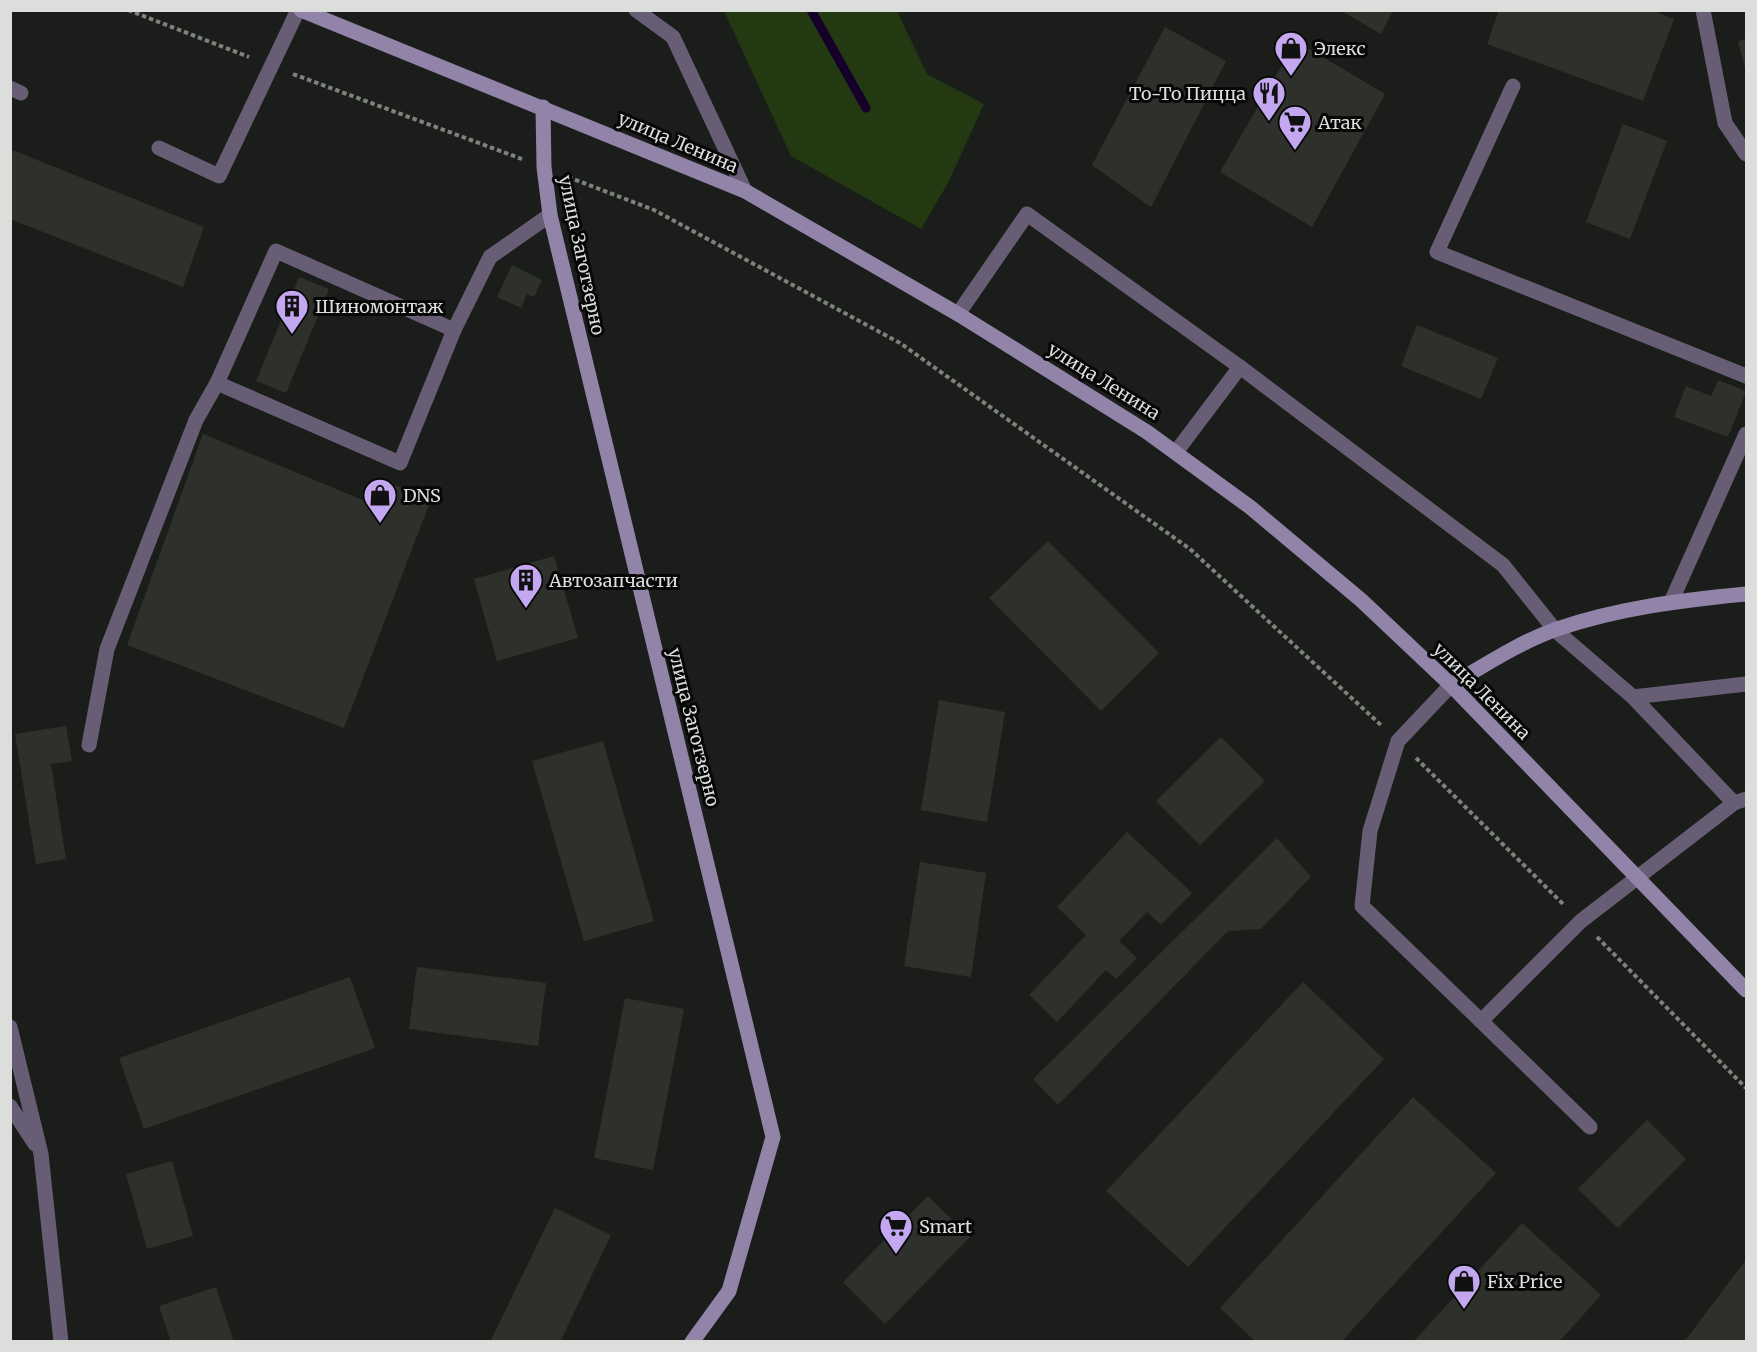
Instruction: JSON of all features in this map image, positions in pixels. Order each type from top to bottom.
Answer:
[{"type":"main road","name":"улица Ленина","points":[[299,10],[543,107],[745,191],[958,314],[1075,385],[1176,452],[1250,507],[1360,600],[1452,685],[1746,990]]},
{"type":"main road","name":"улица Заготзерно","points":[[543,107],[544,167],[549,215],[773,1137],[729,1291],[692,1341]]},
{"type":"main road","points":[[1452,685],[1555,630],[1605,615],[1671,602],[1746,594]]},
{"type":"lane","points":[[159,148],[219,176],[299,10]]},
{"type":"lane","points":[[636,10],[673,37],[745,191]]},
{"type":"lane","points":[[1703,10],[1725,123],[1746,154]]},
{"type":"lane","points":[[1513,86],[1437,252],[1746,375]]},
{"type":"lane","points":[[958,314],[1027,214],[1240,367],[1503,565],[1555,630],[1633,697],[1740,801],[1636,877],[1581,921],[1481,1021]]},
{"type":"lane","points":[[217,383],[400,463],[454,330],[490,257],[549,215]]},
{"type":"lane","points":[[89,745],[108,649],[196,420],[217,383],[276,250],[454,330]]},
{"type":"lane","points":[[1176,452],[1240,367]]},
{"type":"lane","points":[[1671,602],[1746,434]]},
{"type":"lane","points":[[1633,697],[1746,684]]},
{"type":"lane","points":[[1452,685],[1398,741],[1370,831],[1362,906],[1590,1127]]},
{"type":"lane","points":[[10,1027],[41,1154],[62,1341]]},
{"type":"lane","points":[[10,1106],[41,1154]]},
{"type":"path","points":[[128,10],[654,210],[900,343],[1190,549],[1354,697],[1746,1088]]},
{"type":"green space","points":[[724,11],[897,11],[927,74],[984,104],[948,183],[921,229],[791,156]]},
{"type":"building","points":[[1340,10],[1393,10],[1381,34]]},
{"type":"building","points":[[1499,10],[1651,10],[1674,19],[1643,101],[1487,44]]},
{"type":"building","points":[[1165,27],[1226,61],[1151,207],[1092,165]]},
{"type":"building","points":[[1746,39],[1746,72],[1738,41]]},
{"type":"building","points":[[1296,41],[1385,94],[1312,227],[1220,172]]},
{"type":"building","points":[[1623,124],[1667,141],[1630,239],[1586,222]]},
{"type":"building","points":[[10,149],[204,227],[183,287],[10,219]]},
{"type":"building","points":[[512,265],[542,280],[534,297],[527,294],[521,308],[497,297]]},
{"type":"building","name":"Шиномонтаж","points":[[299,277],[329,289],[286,393],[256,381]]},
{"type":"building","points":[[1417,325],[1498,358],[1481,399],[1401,366]]},
{"type":"building","points":[[1718,380],[1746,391],[1728,437],[1674,417],[1686,386],[1711,396]]},
{"type":"building","points":[[203,434],[370,503],[379,482],[433,494],[344,728],[127,645]]},
{"type":"building","points":[[1048,541],[1159,653],[1101,711],[989,598]]},
{"type":"building","name":"Автозапчасти","points":[[554,556],[578,638],[497,661],[474,579]]},
{"type":"building","points":[[939,700],[1005,712],[987,822],[921,810]]},
{"type":"building","points":[[66,726],[72,761],[51,764],[66,859],[36,864],[15,734]]},
{"type":"building","points":[[1221,737],[1265,781],[1200,845],[1156,801]]},
{"type":"building","points":[[603,741],[654,921],[584,941],[532,761]]},
{"type":"building","points":[[1127,832],[1192,893],[1161,925],[1147,912],[1119,941],[1137,958],[1116,979],[1106,970],[1057,1022],[1029,995],[1086,935],[1057,907]]},
{"type":"building","points":[[1277,838],[1311,877],[1261,929],[1228,931],[1058,1105],[1033,1079]]},
{"type":"building","points":[[920,862],[986,873],[971,977],[904,966]]},
{"type":"building","points":[[417,967],[546,983],[538,1046],[409,1029]]},
{"type":"building","points":[[350,977],[375,1048],[144,1129],[119,1058]]},
{"type":"building","points":[[1303,982],[1384,1059],[1188,1267],[1106,1191]]},
{"type":"building","points":[[625,998],[684,1009],[653,1170],[594,1158]]},
{"type":"building","points":[[1413,1097],[1496,1173],[1341,1342],[1256,1342],[1220,1308]]},
{"type":"building","points":[[1647,1120],[1686,1159],[1618,1228],[1578,1189]]},
{"type":"building","points":[[172,1161],[193,1236],[147,1249],[126,1174]]},
{"type":"building","points":[[928,1196],[970,1237],[885,1324],[843,1282]]},
{"type":"building","points":[[555,1208],[611,1235],[560,1342],[490,1342]]},
{"type":"building","points":[[1522,1223],[1601,1295],[1559,1342],[1413,1342]]},
{"type":"building","points":[[1746,1259],[1746,1342],[1684,1342],[1745,1261]]},
{"type":"building","points":[[216,1287],[234,1342],[171,1342],[159,1306]]},
{"type":"waterway","points":[[811,10],[866,108]]},
{"type":"place","name":"Элекс","points":[[1291,77]]},
{"type":"place","name":"То-То Пицца","points":[[1269,122]]},
{"type":"place","name":"Атак","points":[[1295,151]]},
{"type":"place","name":"Шиномонтаж","points":[[292,335]]},
{"type":"place","name":"DNS","points":[[380,524]]},
{"type":"place","name":"Автозапчасти","points":[[526,609]]},
{"type":"place","name":"Smart","points":[[896,1255]]},
{"type":"place","name":"Fix Price","points":[[1464,1310]]}]
